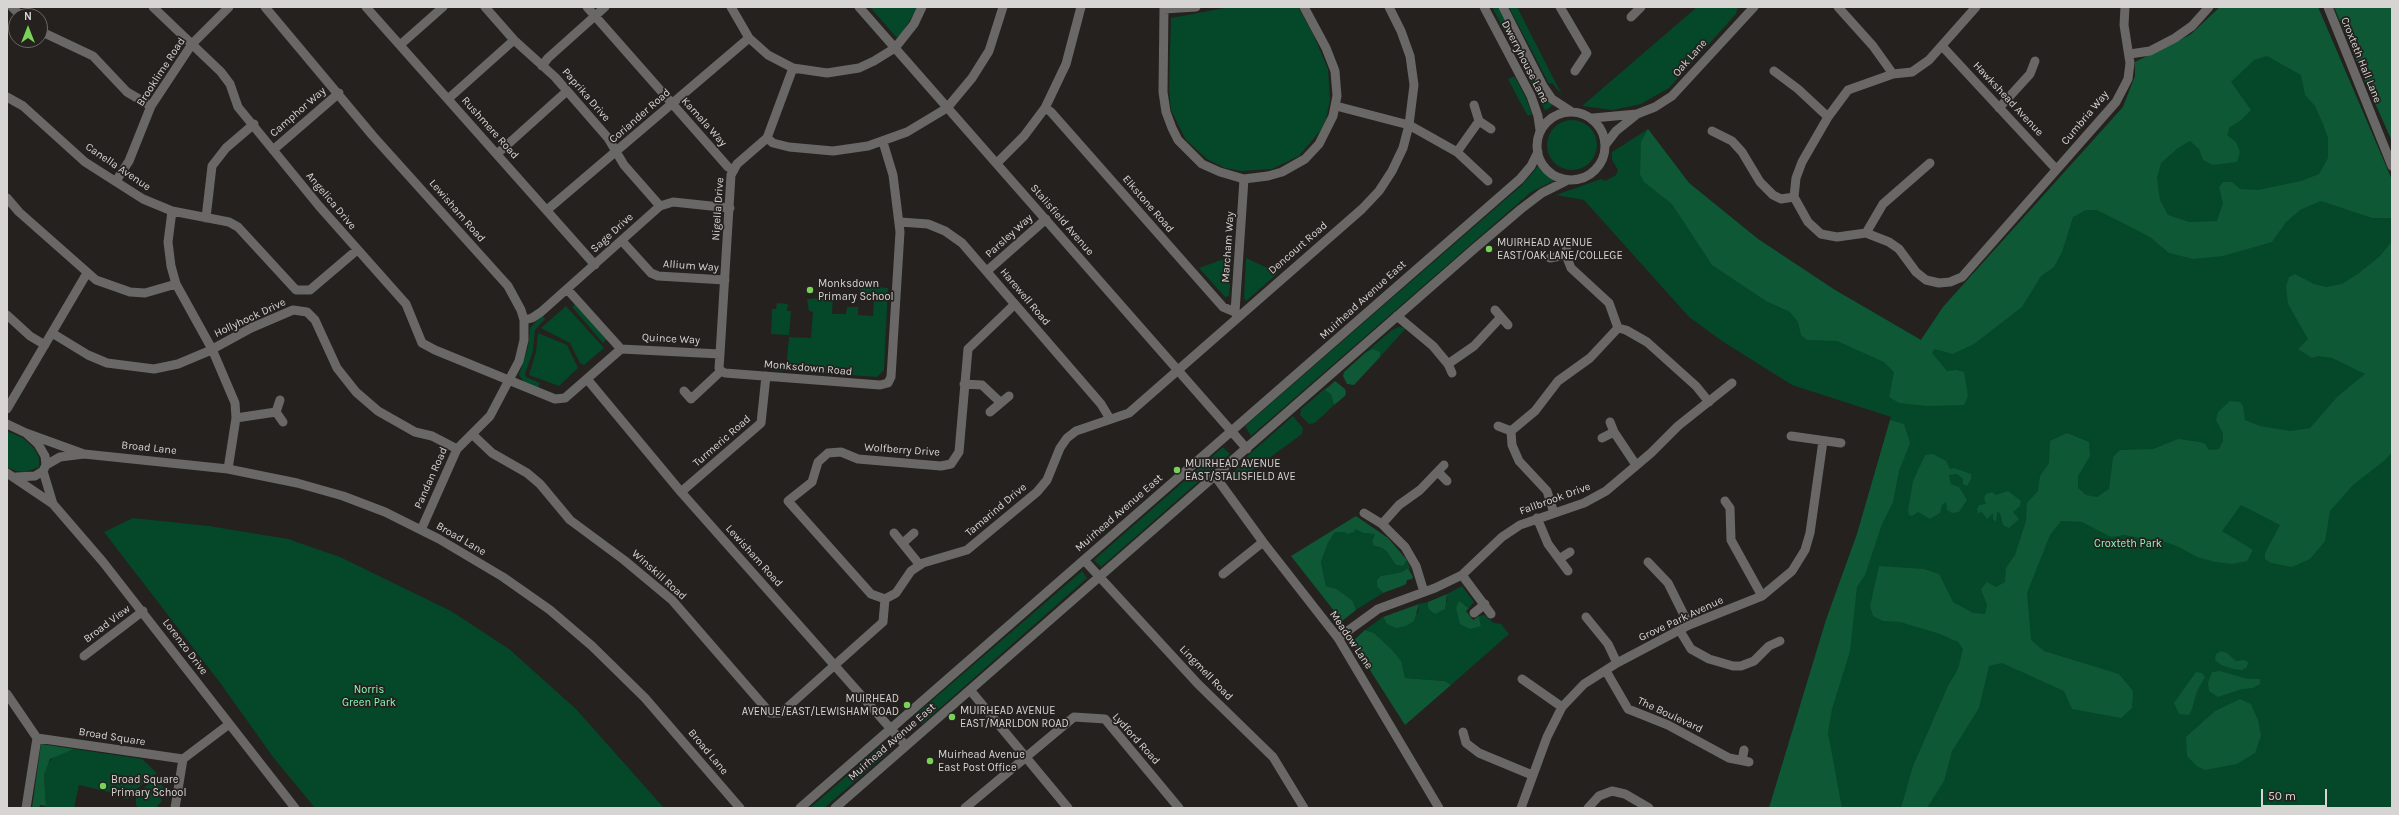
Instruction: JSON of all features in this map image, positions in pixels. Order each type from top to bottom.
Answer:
[{"type":"street","name":"Angelica Drive","points":[[153,7],[221,72],[230,84],[238,107],[254,124],[273,150],[357,250],[406,304],[422,343],[509,381]]},
{"type":"street","name":"Brooklime Road","points":[[116,181],[129,160],[151,106],[192,44],[229,7]]},
{"type":"street","name":"Lewisham Road","points":[[265,7],[339,93],[373,136],[508,286],[524,320],[523,348],[509,381]]},
{"type":"street","name":"Rushmere Road","points":[[366,7],[595,264]]},
{"type":"street","points":[[400,45],[443,7]]},
{"type":"street","name":"Paprika Drive","points":[[485,7],[514,40],[567,91],[608,138],[624,165],[660,206]]},
{"type":"street","name":"Kamala Way","points":[[587,7],[672,104],[728,166],[734,170]]},
{"type":"street","points":[[542,66],[548,58],[605,7]]},
{"type":"street","points":[[731,7],[749,38],[768,55],[793,68],[827,73],[845,71],[874,62],[895,48],[914,24],[922,7]]},
{"type":"street","name":"Stalisfield Avenue","points":[[859,7],[1247,449]]},
{"type":"street","points":[[767,138],[773,143],[789,147],[819,151],[850,149],[884,142],[907,132],[947,108],[972,78],[989,51],[1003,7]]},
{"type":"street","points":[[997,164],[1024,136],[1045,108],[1066,64],[1081,7]]},
{"type":"street","points":[[1196,7],[1164,8],[1163,92],[1166,112],[1172,128],[1182,144],[1202,164],[1220,172],[1244,179],[1268,176],[1282,172],[1305,159],[1325,135],[1336,106],[1336,81],[1332,61],[1304,7]]},
{"type":"street","name":"Dencourt Road","points":[[1177,371],[1237,314],[1362,209],[1379,191],[1398,160],[1409,125],[1414,85],[1410,56],[1401,31],[1389,7]]},
{"type":"street","name":"Dwerryhouse Lane","points":[[1484,7],[1531,96],[1538,116],[1540,130]]},
{"type":"street","name":"Dwerryhouse Lane","points":[[1503,7],[1543,86],[1552,99],[1572,112]]},
{"type":"street","points":[[1560,7],[1587,53],[1575,71]]},
{"type":"street","points":[[1631,17],[1641,7]]},
{"type":"street","name":"Oak Lane","points":[[1593,118],[1637,114],[1655,107],[1672,96],[1754,7]]},
{"type":"street","points":[[1838,7],[1873,46],[1893,74]]},
{"type":"street","name":"Cumbria Way","points":[[1866,233],[1890,242],[1898,249],[1916,272],[1926,280],[1950,282],[1962,277],[2056,169],[2088,136],[2116,102],[2128,79],[2130,54],[2124,24],[2125,7]]},
{"type":"street","points":[[2130,54],[2150,51],[2175,38],[2192,26],[2209,7]]},
{"type":"street","name":"Croxteth Hall Lane","points":[[2328,7],[2392,166]]},
{"type":"street","points":[[1930,164],[1883,204],[1866,233],[1837,237],[1821,234],[1808,222],[1794,197],[1796,178],[1802,162],[1828,117],[1848,90],[1893,74],[1912,72],[1929,60],[1973,8]]},
{"type":"street","points":[[48,34],[93,56],[127,92],[151,106]]},
{"type":"street","name":"Coriander Road","points":[[546,210],[749,38]]},
{"type":"street","points":[[448,99],[514,40]]},
{"type":"street","name":"Hawkshead Avenue","points":[[1942,46],[2056,169]]},
{"type":"street","points":[[1999,108],[2030,74],[2035,61]]},
{"type":"street","name":"Nigella Drive","points":[[723,372],[719,368],[731,175],[734,170],[767,138],[793,68]]},
{"type":"street","points":[[1774,71],[1798,89],[1828,117]]},
{"type":"street","points":[[497,154],[567,91]]},
{"type":"street","name":"Camphor Way","points":[[273,150],[339,93]]},
{"type":"street","name":"Canella Avenue","points":[[7,97],[23,106],[85,162],[143,199],[172,211],[229,222],[238,227],[296,290],[302,292],[310,290],[357,250]]},
{"type":"street","points":[[1474,105],[1479,121],[1491,129]]},
{"type":"street","points":[[1336,106],[1409,125],[1457,152],[1488,181]]},
{"type":"street","name":"Elkstone Road","points":[[1045,108],[1051,112],[1223,306],[1237,314]]},
{"type":"street","points":[[1572,112],[1593,118],[1604,134],[1606,144],[1605,156],[1594,171],[1579,180],[1566,181],[1548,172],[1541,162],[1538,152],[1540,130],[1552,118],[1572,112]]},
{"type":"street","name":"Oak Lane","points":[[1606,144],[1616,131],[1637,114]]},
{"type":"street","points":[[1457,152],[1479,121]]},
{"type":"street","points":[[206,218],[212,166],[226,148],[254,124]]},
{"type":"street","points":[[1712,131],[1732,141],[1742,152],[1760,182],[1773,195],[1781,199],[1794,197]]},
{"type":"street","points":[[884,142],[894,175],[900,222]]},
{"type":"street","name":"Muirhead Avenue East","points":[[800,808],[1520,179],[1531,166],[1538,152]]},
{"type":"street","name":"Marcham Way","points":[[1237,314],[1244,179]]},
{"type":"street","name":"Muirhead Avenue East","points":[[835,808],[1098,576],[1247,449],[1397,316],[1521,209],[1542,193],[1566,181]]},
{"type":"street","points":[[7,198],[19,212],[86,273],[96,280],[130,292],[145,294],[176,284]]},
{"type":"street","points":[[660,206],[673,202],[730,208]]},
{"type":"street","name":"Sage Drive","points":[[524,320],[532,318],[567,289],[660,206]]},
{"type":"street","points":[[172,211],[168,242],[170,266],[176,284],[212,349],[231,389],[236,418],[228,469]]},
{"type":"street","name":"Parsley Way","points":[[987,271],[1046,219]]},
{"type":"street","name":"Harewell Road","points":[[900,222],[928,224],[945,231],[962,243],[1102,404],[1110,419]]},
{"type":"street","name":"Monksdown Road","points":[[723,372],[880,385],[888,383],[891,377],[900,251],[900,222]]},
{"type":"street","name":"Allium Way","points":[[622,241],[650,273],[658,276],[725,280]]},
{"type":"street","points":[[1567,243],[1566,255],[1575,273],[1609,303],[1618,328]]},
{"type":"street","points":[[1550,258],[1566,255]]},
{"type":"street","points":[[7,409],[86,273]]},
{"type":"street","points":[[509,381],[560,400],[565,398],[621,349],[567,289]]},
{"type":"street","name":"Wolfberry Drive","points":[[885,599],[871,594],[788,501],[812,482],[818,462],[828,453],[841,452],[858,459],[941,466],[951,464],[959,452],[968,349],[1014,304]]},
{"type":"street","name":"Hollyhock Drive","points":[[52,333],[88,355],[107,363],[154,369],[178,364],[293,310],[307,312],[315,320],[337,368],[356,392],[378,411],[415,432],[432,436],[457,448]]},
{"type":"street","points":[[1448,364],[1474,346],[1498,313],[1508,325]]},
{"type":"street","points":[[7,315],[30,336],[45,345]]},
{"type":"street","points":[[1397,316],[1433,346],[1448,364],[1452,373]]},
{"type":"street","points":[[1618,328],[1626,330],[1658,351],[1696,386],[1709,402]]},
{"type":"street","points":[[1511,431],[1535,411],[1558,381],[1590,358],[1618,328]]},
{"type":"street","name":"Quince Way","points":[[621,349],[720,354]]},
{"type":"street","name":"Tamarind Drive","points":[[919,564],[967,550],[1037,492],[1047,480],[1067,438],[1076,431],[1129,413],[1177,371]]},
{"type":"street","points":[[684,391],[691,399],[723,372]]},
{"type":"street","name":"Turmeric Road","points":[[681,492],[761,423],[766,376]]},
{"type":"street","name":"Lewisham Road","points":[[587,379],[681,492],[906,746]]},
{"type":"street","name":"Pandan Road","points":[[421,530],[457,448],[490,416],[509,381]]},
{"type":"street","name":"Fallbrook Drive","points":[[1338,638],[1378,609],[1424,592],[1462,575],[1512,529],[1537,518],[1594,498],[1636,465],[1678,426],[1732,382]]},
{"type":"street","points":[[964,384],[982,385],[1000,402]]},
{"type":"street","points":[[990,412],[1000,402],[1009,396]]},
{"type":"street","points":[[276,412],[280,400]]},
{"type":"street","points":[[236,418],[276,412]]},
{"type":"street","points":[[276,412],[283,422]]},
{"type":"street","points":[[1610,422],[1614,432],[1636,465]]},
{"type":"street","points":[[7,424],[26,433],[84,454]]},
{"type":"street","points":[[1498,426],[1511,431]]},
{"type":"street","points":[[1511,431],[1512,445],[1519,461],[1546,491],[1554,513]]},
{"type":"street","points":[[1602,438],[1614,432]]},
{"type":"street","points":[[26,433],[38,444],[45,456],[45,468],[52,504]]},
{"type":"street","name":"Winskill Road","points":[[472,434],[492,453],[527,473],[540,484],[570,520],[624,560],[672,600],[770,713],[780,713],[834,664]]},
{"type":"street","points":[[1791,436],[1841,443]]},
{"type":"street","name":"Grove Park Avenue","points":[[1521,808],[1547,737],[1562,707],[1584,684],[1617,664],[1690,626],[1762,596],[1792,572],[1805,550],[1816,499],[1823,441]]},
{"type":"street","points":[[11,475],[35,476],[60,457],[84,454]]},
{"type":"street","name":"Broad Lane","points":[[84,454],[228,469],[296,483],[344,496],[421,530],[503,577],[550,610],[592,646],[645,698],[740,808]]},
{"type":"street","points":[[1382,524],[1399,505],[1420,490],[1441,468],[1447,480]]},
{"type":"street","points":[[11,475],[52,504]]},
{"type":"street","name":"Meadow Lane","points":[[1215,476],[1263,542],[1338,638],[1439,808]]},
{"type":"street","points":[[1726,501],[1730,508],[1731,540],[1762,596]]},
{"type":"street","name":"Lorenzo Drive","points":[[52,504],[143,611],[228,725],[295,808]]},
{"type":"street","points":[[1364,513],[1382,524],[1406,547],[1412,556],[1424,592]]},
{"type":"street","points":[[1537,518],[1548,544],[1568,572]]},
{"type":"street","points":[[834,664],[884,622],[885,599],[896,593],[911,571],[919,564],[894,533]]},
{"type":"street","points":[[903,543],[914,534]]},
{"type":"street","points":[[1223,574],[1263,542]]},
{"type":"street","points":[[1558,559],[1570,552]]},
{"type":"street","name":"Lingmell Road","points":[[1084,560],[1198,684],[1273,757],[1304,808]]},
{"type":"street","points":[[1648,562],[1668,583],[1690,626]]},
{"type":"street","points":[[1462,575],[1491,614]]},
{"type":"street","points":[[1474,613],[1485,604]]},
{"type":"street","name":"Broad View","points":[[84,656],[143,611]]},
{"type":"street","points":[[1586,617],[1608,644],[1617,664]]},
{"type":"street","points":[[1680,631],[1691,649],[1709,659],[1733,666],[1741,666],[1754,661],[1769,646],[1780,641]]},
{"type":"street","name":"The Boulevard","points":[[1606,671],[1628,709],[1668,725],[1729,758],[1745,761],[1744,750]]},
{"type":"street","points":[[1522,679],[1562,707]]},
{"type":"street","points":[[970,690],[1068,808]]},
{"type":"street","points":[[7,694],[37,738],[26,808]]},
{"type":"street","name":"Lydford Road","points":[[965,808],[1074,717],[1105,719],[1179,808]]},
{"type":"street","points":[[175,808],[182,760],[228,725]]},
{"type":"street","points":[[1463,732],[1466,743],[1479,753],[1532,775]]},
{"type":"street","name":"Broad Square","points":[[37,738],[182,760]]},
{"type":"street","points":[[1588,808],[1599,796],[1612,791],[1625,794],[1649,808]]},
{"type":"green space","points":[[870,7],[918,7],[900,36],[896,37]]},
{"type":"green space","points":[[1230,7],[1298,7],[1313,34],[1328,69],[1330,100],[1326,119],[1320,131],[1299,156],[1272,169],[1241,171],[1225,168],[1207,159],[1186,140],[1171,110],[1169,89],[1171,18]]},
{"type":"green space","points":[[1492,7],[1498,7],[1543,94],[1553,105],[1548,109],[1545,110]]},
{"type":"green space","points":[[1509,7],[1517,7],[1562,95],[1552,83],[1549,84]]},
{"type":"green space","points":[[1697,7],[1738,7],[1736,14],[1669,88],[1641,104],[1613,110],[1582,106]]},
{"type":"green space","name":"Croxteth Park","points":[[2220,7],[2318,7],[2392,180],[2392,808],[1769,808],[1826,620],[1857,534],[1891,417],[1792,385],[1722,341],[1689,317],[1584,200],[1556,195],[1601,179],[1605,181],[1616,175],[1618,170],[1612,160],[1612,152],[1648,129],[1689,183],[1758,239],[1835,290],[1921,340],[1943,307],[2123,107],[2135,76],[2135,62],[2190,35]]},
{"type":"green space","points":[[2220,7],[2318,7],[2392,180],[2392,218],[2372,218],[2321,201],[2300,210],[2286,222],[2272,242],[2223,256],[2193,259],[2169,253],[2150,237],[2097,210],[2086,210],[2073,217],[2062,252],[2054,267],[2041,276],[2022,307],[1974,344],[1953,354],[1934,349],[1932,353],[1947,371],[1956,370],[1964,372],[1968,396],[1964,405],[1927,406],[1899,403],[1889,397],[1894,372],[1884,362],[1837,341],[1807,340],[1801,335],[1798,322],[1790,312],[1766,301],[1712,265],[1672,204],[1644,182],[1640,174],[1641,142],[1648,129],[1689,183],[1758,239],[1835,290],[1921,340],[1943,307],[2123,107],[2135,76],[2135,62],[2190,35]],"holes":[[[2267,56],[2301,75],[2305,95],[2315,106],[2328,138],[2328,158],[2319,174],[2301,181],[2258,190],[2240,189],[2232,182],[2223,182],[2219,187],[2223,203],[2217,221],[2189,222],[2168,215],[2160,200],[2157,178],[2161,163],[2178,148],[2190,141],[2199,149],[2203,160],[2213,165],[2237,162],[2240,152],[2236,142],[2227,135],[2230,127],[2240,121],[2251,110],[2231,82],[2254,60]]]},
{"type":"green space","points":[[2334,7],[2392,7],[2392,141],[2365,81]]},
{"type":"green space","points":[[1515,77],[1526,98],[1532,114],[1528,116],[1508,79]]},
{"type":"green space","points":[[1567,120],[1577,120],[1590,127],[1597,140],[1597,150],[1590,163],[1577,170],[1567,170],[1558,166],[1551,159],[1547,150],[1547,140],[1551,131],[1558,124]]},
{"type":"green space","points":[[1539,165],[1547,175],[1555,180],[1531,192],[1251,436],[1245,426],[1522,185]]},
{"type":"green space","points":[[2392,241],[2392,452],[2385,460],[2353,485],[2330,511],[2325,541],[2310,559],[2292,567],[2271,563],[2265,559],[2265,553],[2280,525],[2241,505],[2222,531],[2253,550],[2247,561],[2232,564],[2215,562],[2197,557],[2177,546],[2162,541],[2144,541],[2136,537],[2124,535],[2111,537],[2082,522],[2061,521],[2050,535],[2027,593],[2031,640],[2044,651],[2119,674],[2133,691],[2132,708],[2121,718],[2072,709],[2064,691],[2002,663],[1989,666],[1979,708],[1952,751],[1944,781],[1927,808],[1901,808],[1913,766],[1948,686],[1958,669],[1963,649],[1958,642],[1940,634],[1900,622],[1883,621],[1873,616],[1870,606],[1879,566],[1924,569],[1939,574],[1953,602],[1973,613],[1985,614],[1987,605],[1981,589],[1987,582],[1996,587],[2005,582],[2006,568],[2015,555],[2026,521],[2027,503],[2038,491],[2040,476],[2049,463],[2050,441],[2067,433],[2089,442],[2090,456],[2078,476],[2078,488],[2086,495],[2097,497],[2109,489],[2113,457],[2120,450],[2153,449],[2178,439],[2200,442],[2205,444],[2209,450],[2219,449],[2223,441],[2223,433],[2216,420],[2218,412],[2230,401],[2240,402],[2243,406],[2245,420],[2260,426],[2290,431],[2310,428],[2338,396],[2365,374],[2332,358],[2318,356],[2312,358],[2298,349],[2308,339],[2288,304],[2286,286],[2289,277],[2295,274],[2314,284],[2326,287],[2342,284],[2359,273],[2380,256]]},
{"type":"green space","points":[[1232,256],[1229,296],[1225,297],[1199,268]]},
{"type":"green space","points":[[1246,258],[1278,273],[1246,301],[1244,298]]},
{"type":"green space","points":[[860,286],[888,288],[884,370],[877,377],[774,370],[774,368],[786,368],[789,337],[811,338],[813,312],[809,311],[807,299],[833,297],[832,314],[846,314],[847,307],[858,307],[858,315],[873,316],[874,299],[859,298]]},
{"type":"green space","points":[[576,303],[607,339],[603,343],[572,307]]},
{"type":"green space","points":[[777,303],[788,304],[787,311],[791,311],[789,335],[771,334],[772,309],[776,309]]},
{"type":"green space","points":[[566,306],[604,348],[584,365],[580,363],[570,343],[541,328]]},
{"type":"green space","points":[[542,315],[545,319],[535,330],[533,351],[525,374],[526,377],[540,383],[538,388],[524,382],[519,375],[528,347],[530,328]]},
{"type":"green space","points":[[1399,327],[1406,328],[1380,357],[1380,352],[1365,353],[1392,330]]},
{"type":"green space","points":[[538,333],[567,345],[578,368],[559,386],[529,375],[536,352]]},
{"type":"green space","points":[[1373,349],[1380,352],[1380,357],[1354,385],[1347,384],[1343,376],[1344,372],[1365,353]]},
{"type":"green space","points":[[1335,381],[1345,389],[1346,392],[1345,396],[1334,405],[1331,394],[1326,391],[1326,389]]},
{"type":"green space","points":[[1327,387],[1326,391],[1331,394],[1334,405],[1315,423],[1309,424],[1300,415],[1301,409]]},
{"type":"green space","points":[[1293,416],[1303,428],[1302,434],[1253,470],[1239,478],[1233,477],[1233,472],[1246,461],[1245,458]]},
{"type":"green space","points":[[1890,420],[1904,424],[1910,443],[1899,471],[1893,502],[1882,524],[1865,575],[1857,587],[1850,651],[1832,709],[1828,733],[1842,808],[1769,808],[1826,620],[1857,534]]},
{"type":"green space","points":[[7,431],[23,438],[34,448],[39,458],[39,467],[25,472],[16,471],[7,467]]},
{"type":"green space","points":[[1223,447],[1230,454],[1101,567],[1094,560]]},
{"type":"green space","points":[[1933,454],[1946,461],[1950,469],[1954,468],[1971,474],[1971,479],[1967,486],[1963,484],[1963,479],[1957,474],[1949,475],[1951,484],[1959,487],[1967,500],[1959,512],[1952,513],[1947,510],[1946,502],[1942,505],[1940,513],[1930,519],[1918,512],[1912,516],[1909,515],[1908,510],[1913,481],[1925,455]]},
{"type":"green space","points":[[2008,491],[2021,501],[2020,506],[2013,512],[2019,519],[2009,528],[2003,525],[2000,513],[1997,512],[1996,522],[1993,519],[1993,513],[1987,519],[1982,512],[1978,513],[1977,509],[1979,505],[1986,504],[1984,498],[1986,494],[1992,492],[1996,495]]},
{"type":"green space","points":[[1356,516],[1388,538],[1407,560],[1403,566],[1396,565],[1387,552],[1382,548],[1374,546],[1372,540],[1375,534],[1363,533],[1355,529],[1354,532],[1347,534],[1345,532],[1335,532],[1328,543],[1321,562],[1326,586],[1337,589],[1353,601],[1356,610],[1342,621],[1291,556]]},
{"type":"green space","name":"Norris Green Park","points":[[133,518],[209,526],[288,539],[340,557],[451,611],[509,649],[576,709],[664,808],[315,808],[273,757],[221,684],[104,532]]},
{"type":"green space","points":[[1355,529],[1363,533],[1376,534],[1372,538],[1375,547],[1382,548],[1387,552],[1396,565],[1403,566],[1407,560],[1411,570],[1408,568],[1402,572],[1381,576],[1377,585],[1383,593],[1356,610],[1353,601],[1337,589],[1326,586],[1321,562],[1328,543],[1335,532]]},
{"type":"green space","points":[[1408,568],[1413,577],[1412,579],[1407,580],[1406,584],[1383,593],[1377,586],[1377,580],[1381,576],[1402,572]]},
{"type":"green space","points":[[1082,571],[1087,578],[922,724],[914,716]]},
{"type":"green space","points":[[1462,586],[1474,602],[1469,608],[1465,604],[1460,624],[1481,626],[1479,616],[1484,615],[1494,623],[1501,624],[1509,634],[1451,685],[1445,681],[1405,678],[1381,640],[1374,633],[1365,630],[1383,617],[1385,621],[1418,613],[1419,604],[1428,602],[1428,605],[1447,602],[1447,594]]},
{"type":"green space","points":[[1447,594],[1445,609],[1435,614],[1428,608],[1428,602]]},
{"type":"green space","points":[[1459,601],[1469,608],[1466,611],[1473,620],[1479,616],[1481,626],[1470,629],[1460,624],[1456,608]]},
{"type":"green space","points":[[1419,604],[1414,621],[1406,626],[1396,628],[1387,624],[1383,617]]},
{"type":"green space","points":[[1365,630],[1374,633],[1392,650],[1401,661],[1405,678],[1445,681],[1451,685],[1405,725],[1352,642]]},
{"type":"green space","points":[[2221,651],[2227,653],[2236,661],[2244,660],[2248,662],[2247,667],[2242,670],[2221,665],[2215,660],[2216,654]]},
{"type":"green space","points":[[2220,671],[2248,679],[2260,679],[2260,684],[2253,688],[2242,689],[2218,697],[2209,691],[2208,683],[2212,672]]},
{"type":"green space","points":[[2196,672],[2202,673],[2205,677],[2197,691],[2189,715],[2179,714],[2174,703]]},
{"type":"green space","points":[[2240,699],[2251,704],[2258,720],[2261,736],[2255,753],[2237,764],[2205,770],[2198,767],[2187,756],[2186,737],[2215,711]]},
{"type":"green space","points":[[41,744],[74,749],[50,759],[44,775],[46,806],[40,805],[39,808],[32,808]]},
{"type":"green space","points":[[881,746],[888,753],[824,808],[810,808]]},
{"type":"green space","points":[[74,749],[142,759],[157,773],[141,785],[133,796],[127,799],[117,794],[79,785],[74,808],[46,808],[44,775],[47,765],[54,756]]},
{"type":"green space","points":[[157,778],[166,791],[159,796],[162,801],[157,806],[159,808],[139,808],[136,805],[136,798],[146,786]]},
{"type":"place","name":"MUIRHEAD AVENUE EAST/OAK LANE/COLLEGE","points":[[1489,249]]},
{"type":"place","name":"Monksdown Primary School","points":[[810,290]]},
{"type":"place","name":"MUIRHEAD AVENUE EAST/STALISFIELD AVE","points":[[1177,470]]},
{"type":"place","name":"MUIRHEAD AVENUE/EAST/LEWISHAM ROAD","points":[[907,705]]},
{"type":"place","name":"MUIRHEAD AVENUE EAST/MARLDON ROAD","points":[[952,717]]},
{"type":"place","name":"Muirhead Avenue East Post Office","points":[[930,761]]},
{"type":"place","name":"Broad Square Primary School","points":[[103,786]]}]
